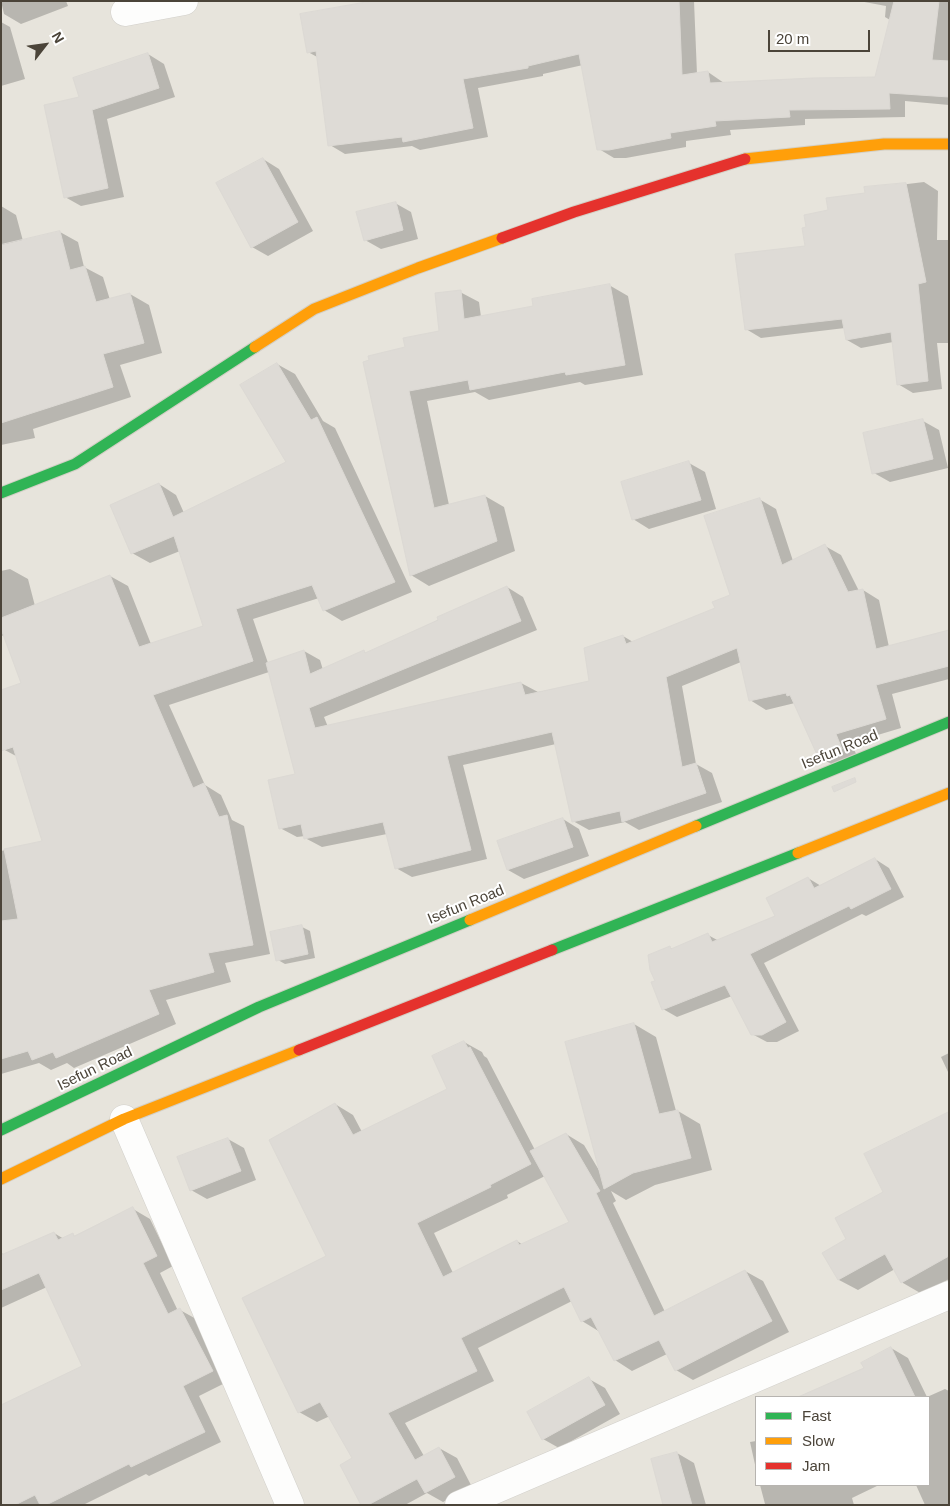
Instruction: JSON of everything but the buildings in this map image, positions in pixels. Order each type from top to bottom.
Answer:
[{"type":"street","points":[[125,12],[184,1]]},
{"type":"street","points":[[1,493],[75,464],[314,309],[418,268],[574,212],[742,159],[884,144],[949,144]]},
{"type":"street","name":"Isefun Road","points":[[1,1130],[259,1007],[949,722]]},
{"type":"street","points":[[1,1179],[124,1118],[949,793]]},
{"type":"street","points":[[124,1118],[290,1505]]},
{"type":"street","points":[[459,1505],[949,1295]]},
{"type":"shaded area","points":[[1,1],[949,1],[949,1505],[1,1505]]},
{"type":"traffic: fast","points":[[1,493],[75,464],[255,347]]},
{"type":"traffic: fast","points":[[696,826],[949,722]]},
{"type":"traffic: fast","points":[[552,950],[798,853]]},
{"type":"traffic: fast","points":[[1,1130],[259,1007],[470,920]]},
{"type":"traffic: slow","points":[[745,159],[884,144],[949,144]]},
{"type":"traffic: slow","points":[[255,347],[314,309],[418,268],[502,238]]},
{"type":"traffic: slow","points":[[798,853],[949,793]]},
{"type":"traffic: slow","points":[[470,920],[696,826]]},
{"type":"traffic: slow","points":[[1,1179],[124,1119],[299,1050]]},
{"type":"traffic: jam","points":[[502,238],[574,212],[745,159]]},
{"type":"traffic: jam","points":[[299,1050],[552,950]]}]
